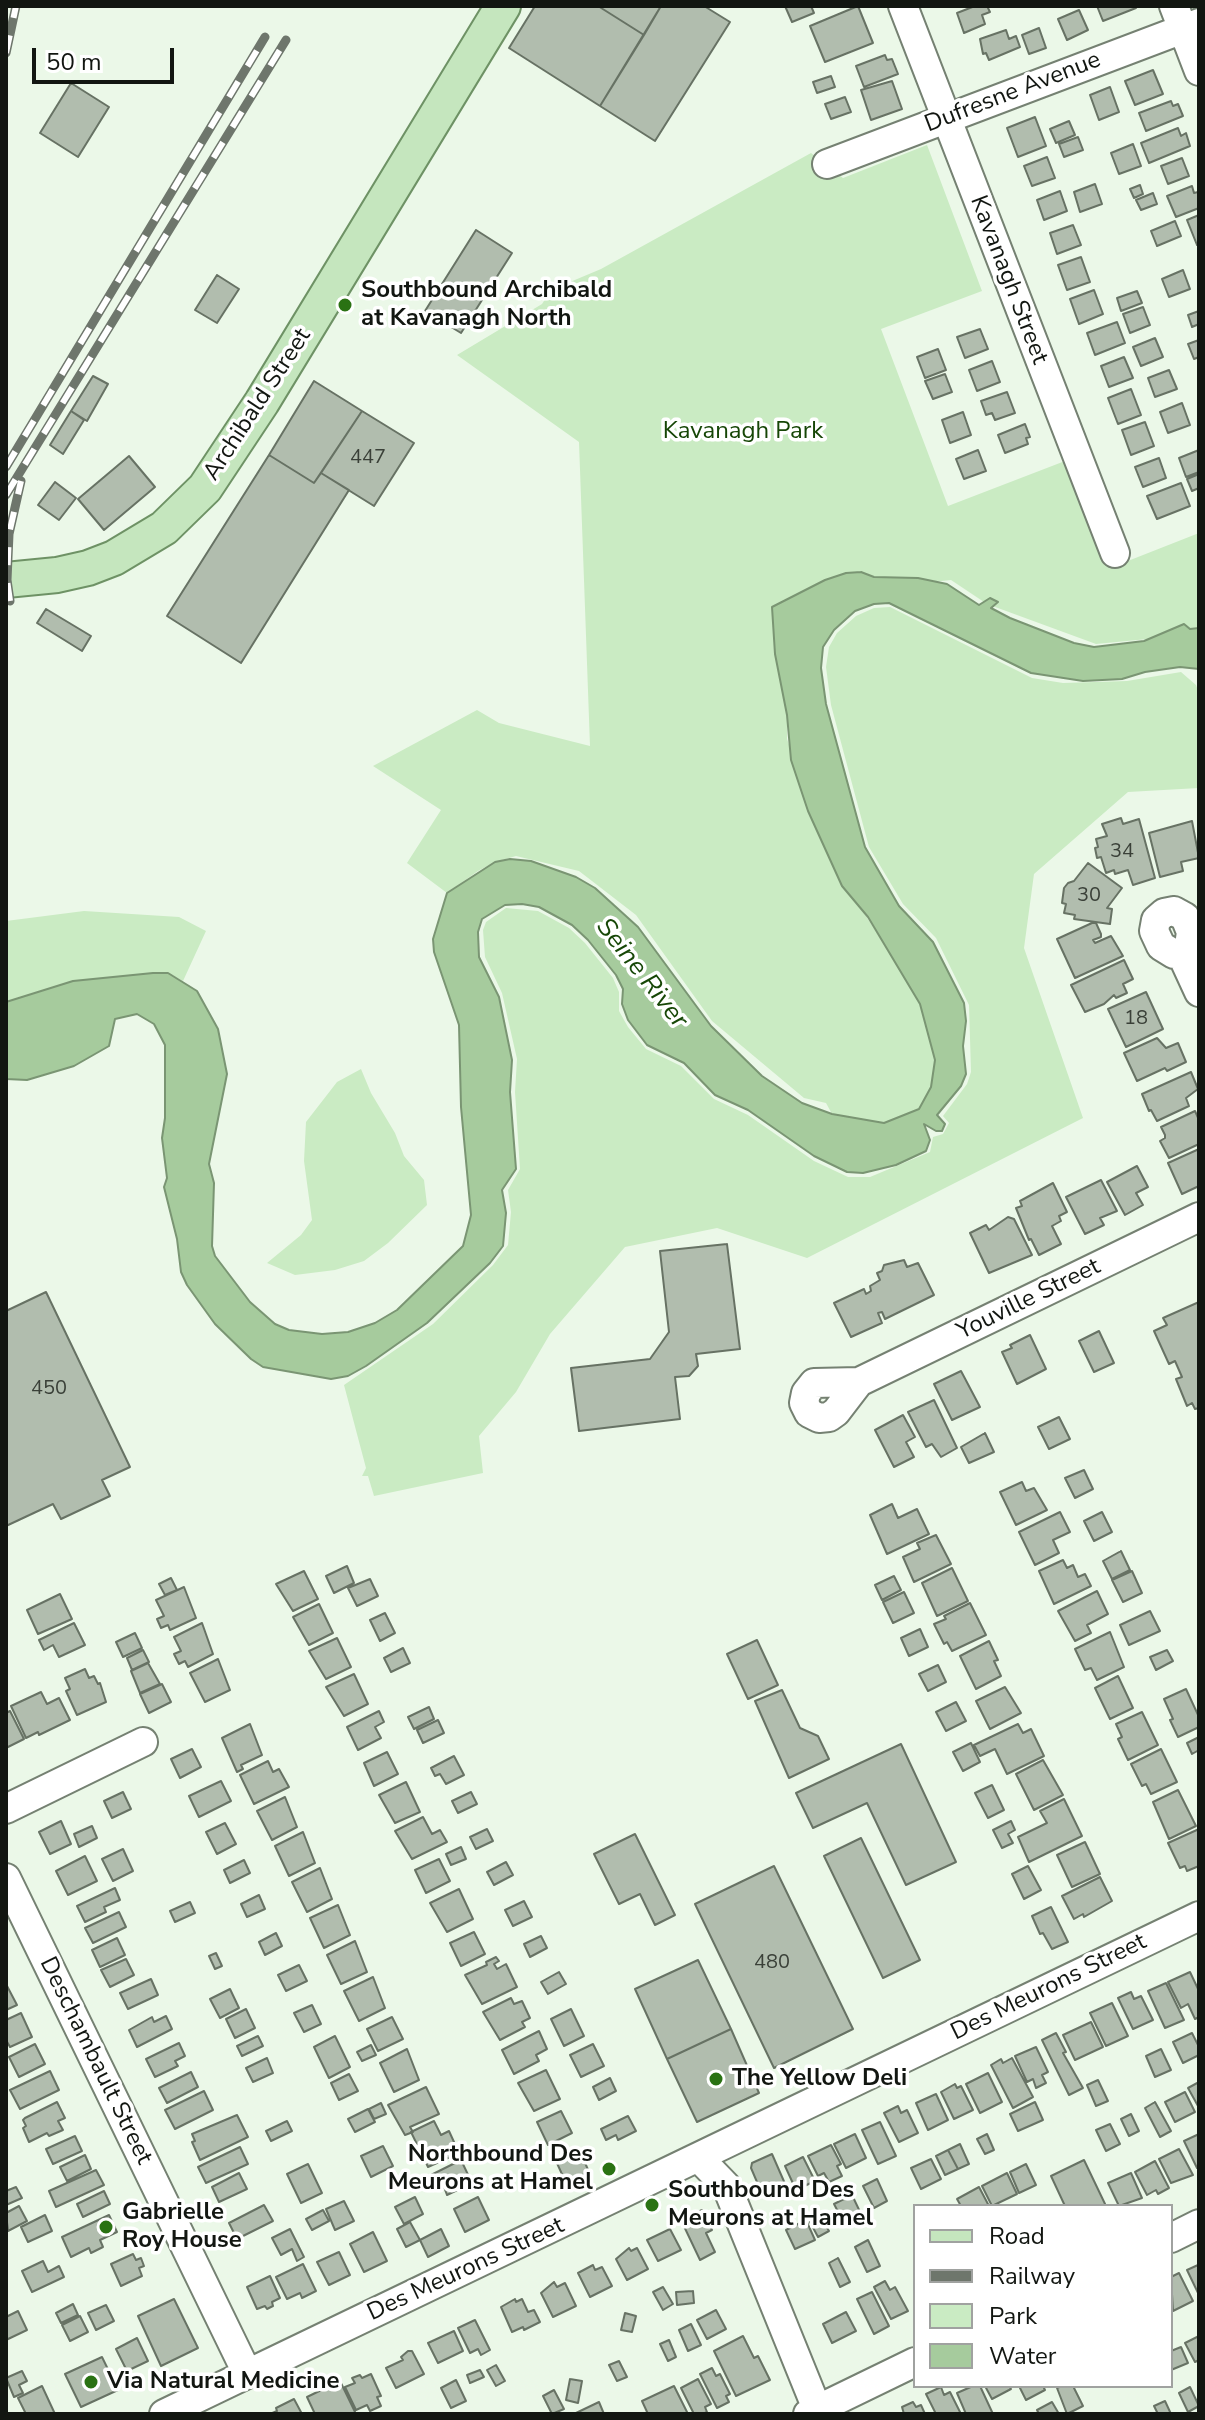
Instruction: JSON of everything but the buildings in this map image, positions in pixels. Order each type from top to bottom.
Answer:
[{"type":"main road","name":"Archibald Street","points":[[6,580],[57,575],[114,558],[164,528],[205,488],[262,402],[503,6]]},
{"type":"street","name":"Kavanagh Street","points":[[903,6],[1115,553]]},
{"type":"street","name":"Dufresne Avenue","points":[[827,164],[1185,19]]},
{"type":"street","points":[[1185,19],[1199,71]]},
{"type":"street","points":[[1181,953],[1199,992]]},
{"type":"street","name":"Youville Street","points":[[859,1382],[1199,1217]]},
{"type":"street","points":[[6,1809],[143,1742]]},
{"type":"street","name":"Deschambault Street","points":[[6,1878],[247,2373]]},
{"type":"street","name":"Des Meurons Street","points":[[164,2414],[1199,1916]]},
{"type":"street","points":[[699,2158],[727,2187],[815,2412],[913,2363]]},
{"type":"street","points":[[1173,2237],[1199,2224]]},
{"type":"green space","name":"Kavanagh Park","points":[[927,145],[982,291],[881,329],[948,506],[1065,461],[1110,568],[1199,533],[1199,634],[1096,644],[987,604],[951,580],[795,596],[773,607],[775,653],[787,715],[787,739],[823,842],[905,976],[920,1004],[930,1033],[935,1060],[931,1087],[919,1109],[884,1123],[832,1114],[826,1103],[804,1098],[712,1021],[636,915],[579,871],[516,856],[478,871],[447,893],[407,863],[441,810],[373,766],[477,710],[499,723],[590,746],[579,442],[457,355],[542,304],[551,290],[601,269],[811,153],[843,178]]},
{"type":"green space","points":[[890,607],[1032,678],[1063,683],[1127,681],[1181,672],[1196,685],[1199,693],[1199,788],[1128,792],[1034,874],[1024,948],[1083,1118],[807,1258],[717,1228],[625,1247],[550,1334],[516,1392],[479,1436],[483,1473],[374,1496],[368,1476],[362,1476],[366,1468],[344,1385],[433,1324],[493,1265],[508,1245],[511,1212],[508,1190],[520,1169],[515,1092],[517,1059],[502,993],[485,957],[483,930],[486,922],[506,908],[538,911],[569,928],[613,978],[619,992],[619,1011],[646,1049],[681,1066],[714,1099],[748,1115],[814,1161],[848,1177],[870,1177],[930,1152],[933,1137],[943,1134],[949,1123],[943,1116],[967,1084],[971,1072],[969,1005],[936,938],[903,904],[869,847],[831,705],[826,667],[829,647],[837,633],[856,616],[874,608]]},
{"type":"green space","points":[[84,911],[179,917],[206,931],[183,981],[168,973],[73,981],[6,1002],[6,921]]},
{"type":"green space","points":[[361,1069],[404,1156],[424,1180],[427,1205],[388,1243],[364,1261],[335,1270],[295,1275],[267,1263],[301,1235],[312,1220],[304,1161],[306,1122],[337,1082]]},
{"type":"water","name":"Seine River","points":[[861,572],[874,577],[918,578],[947,584],[979,605],[990,598],[998,602],[991,608],[1010,618],[1074,643],[1094,647],[1144,641],[1184,624],[1190,629],[1199,628],[1199,669],[1180,667],[1122,679],[1083,681],[1031,673],[889,603],[874,604],[855,611],[834,630],[823,647],[821,668],[826,704],[865,847],[899,906],[933,942],[964,1003],[966,1074],[961,1086],[937,1115],[945,1124],[942,1131],[924,1124],[930,1140],[926,1151],[896,1165],[863,1173],[847,1172],[814,1156],[748,1110],[715,1095],[684,1063],[647,1045],[628,1020],[622,1004],[623,989],[616,975],[572,925],[539,907],[505,905],[482,919],[478,932],[479,957],[499,997],[512,1060],[510,1092],[516,1169],[502,1190],[506,1213],[503,1246],[490,1263],[427,1323],[348,1376],[331,1379],[263,1367],[251,1359],[215,1324],[181,1272],[177,1239],[164,1187],[167,1178],[162,1138],[165,1045],[154,1024],[137,1014],[115,1019],[109,1046],[74,1066],[27,1080],[6,1079],[6,1002],[73,981],[153,973],[168,973],[197,991],[218,1029],[227,1074],[209,1164],[214,1183],[212,1246],[215,1256],[250,1302],[275,1324],[289,1330],[322,1334],[348,1332],[375,1323],[397,1310],[463,1246],[471,1215],[461,1107],[459,1025],[434,952],[433,939],[447,893],[495,862],[510,859],[531,861],[576,877],[595,888],[638,927],[711,1026],[762,1076],[802,1103],[832,1114],[884,1123],[919,1109],[931,1087],[935,1060],[920,1004],[868,917],[842,886],[808,811],[791,760],[787,715],[775,654],[772,607],[825,580]]},
{"type":"railway","points":[[6,53],[16,6]]},
{"type":"railway","points":[[6,467],[265,37]]},
{"type":"railway","points":[[6,495],[286,40]]},
{"type":"railway","points":[[10,601],[7,580],[9,534],[21,481]]},
{"type":"place","name":"Southbound Archibald at Kavanagh North","points":[[345,305]]},
{"type":"place","name":"The Yellow Deli","points":[[716,2079]]},
{"type":"place","name":"Northbound Des Meurons at Hamel","points":[[609,2169]]},
{"type":"place","name":"Southbound Des Meurons at Hamel","points":[[652,2205]]},
{"type":"place","name":"Gabrielle Roy House","points":[[106,2227]]},
{"type":"place","name":"Via Natural Medicine","points":[[91,2382]]}]
